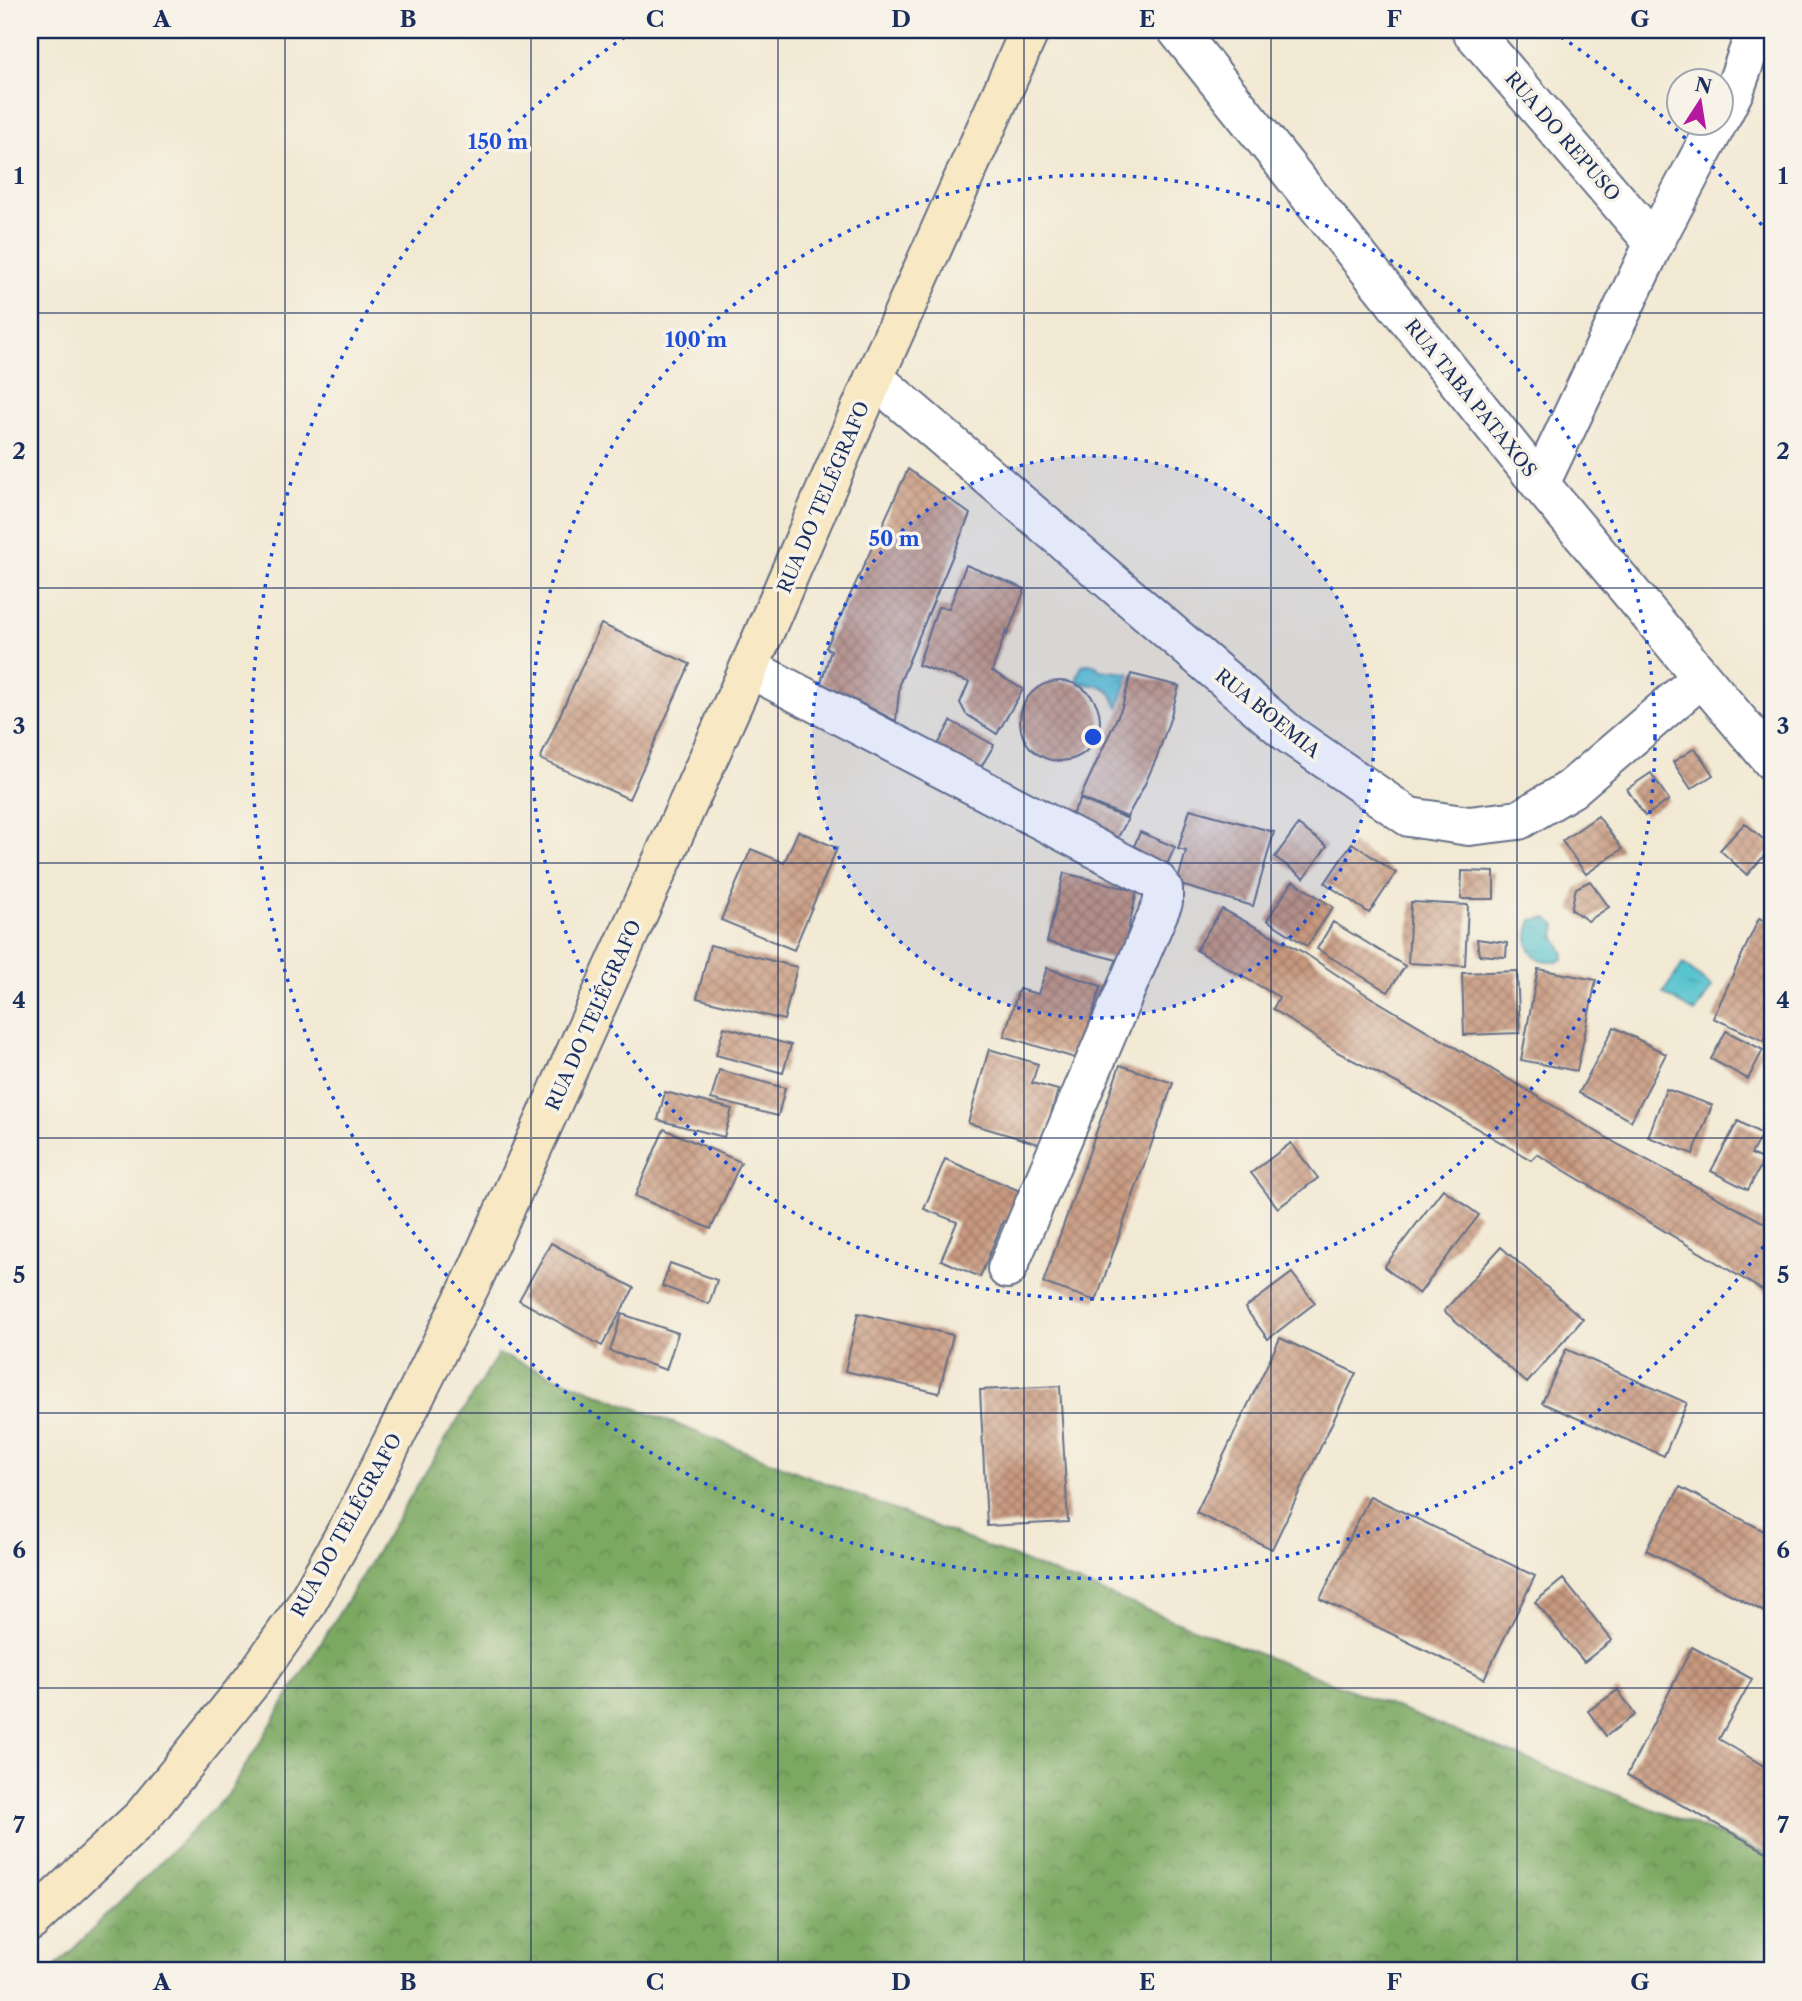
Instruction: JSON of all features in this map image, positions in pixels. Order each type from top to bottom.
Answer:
[{"type":"street","name":"RUA DO TELÉGRAFO","points":[[30,1922],[143,1816],[252,1681],[305,1606],[360,1507],[472,1282],[749,668],[874,378],[1030,30]]},
{"type":"street","name":"RUA TABA PATAXOS","points":[[1177,30],[1540,484],[1772,761]]},
{"type":"street","name":"RUA DO REPUSO","points":[[1471,30],[1654,243]]},
{"type":"street","points":[[1736,86],[1756,30]]},
{"type":"street","points":[[1540,484],[1654,243],[1711,136]]},
{"type":"street","name":"RUA BOEMIA","points":[[874,378],[1289,734],[1409,817],[1469,826],[1518,820],[1571,789],[1701,678]]},
{"type":"street","points":[[749,668],[1156,880],[1163,890],[1163,901],[1007,1269]]},
{"type":"green space","points":[[498,1354],[1772,1856],[1772,1971],[51,1971],[227,1796]]},
{"type":"water","points":[[1089,664],[1100,670],[1129,673],[1119,707],[1107,689],[1079,683],[1077,678],[1082,665]]},
{"type":"water","points":[[1547,918],[1556,926],[1555,936],[1564,954],[1563,959],[1557,962],[1539,959],[1534,956],[1529,946],[1528,936],[1532,920]]},
{"type":"water","points":[[1683,964],[1712,987],[1695,1013],[1663,993]]},
{"type":"building","points":[[908,469],[970,514],[900,682],[896,721],[821,683],[831,650],[826,648]]},
{"type":"building","points":[[966,565],[1025,589],[992,671],[1023,689],[997,734],[966,714],[960,703],[969,682],[918,665],[938,607],[949,608]]},
{"type":"building","points":[[601,624],[690,664],[629,799],[540,759]]},
{"type":"building","points":[[1131,674],[1179,686],[1157,757],[1127,817],[1080,798],[1122,707]]},
{"type":"building","points":[[1060,681],[1075,684],[1088,693],[1097,706],[1100,721],[1097,736],[1088,749],[1075,758],[1060,761],[1045,758],[1032,749],[1023,736],[1020,721],[1023,706],[1032,693],[1045,684]]},
{"type":"building","points":[[951,721],[994,745],[978,772],[936,748]]},
{"type":"building","points":[[1695,748],[1713,775],[1691,789],[1673,762]]},
{"type":"building","points":[[1651,773],[1669,800],[1645,816],[1627,789]]},
{"type":"building","points":[[1080,799],[1128,819],[1111,850],[1064,830]]},
{"type":"building","points":[[1190,809],[1274,832],[1253,906],[1177,884],[1186,851],[1178,849]]},
{"type":"building","points":[[1598,816],[1622,849],[1586,874],[1562,841]]},
{"type":"building","points":[[1745,823],[1772,847],[1747,875],[1720,850]]},
{"type":"building","points":[[1298,825],[1327,846],[1304,878],[1275,857]]},
{"type":"building","points":[[798,831],[837,848],[794,950],[721,920],[751,849],[784,863]]},
{"type":"building","points":[[1140,832],[1175,847],[1163,873],[1129,858]]},
{"type":"building","points":[[1352,843],[1396,873],[1369,913],[1325,883]]},
{"type":"building","points":[[1462,871],[1494,872],[1494,899],[1461,899]]},
{"type":"building","points":[[1064,873],[1137,891],[1121,961],[1047,942]]},
{"type":"building","points":[[1293,881],[1333,907],[1307,946],[1267,920]]},
{"type":"building","points":[[1590,881],[1609,907],[1588,921],[1571,909],[1576,888]]},
{"type":"building","points":[[1411,902],[1468,905],[1465,966],[1408,963]]},
{"type":"building","points":[[1222,909],[1303,952],[1367,995],[1619,1145],[1772,1227],[1772,1296],[1537,1154],[1531,1160],[1418,1094],[1337,1052],[1273,1009],[1279,997],[1196,950]]},
{"type":"building","points":[[1759,918],[1772,924],[1772,1021],[1764,1041],[1713,1018]]},
{"type":"building","points":[[1333,922],[1405,966],[1388,992],[1317,949]]},
{"type":"building","points":[[1477,939],[1507,943],[1506,957],[1479,955]]},
{"type":"building","points":[[710,945],[797,967],[784,1020],[697,998]]},
{"type":"building","points":[[1047,968],[1101,986],[1078,1059],[1004,1036],[1019,989],[1038,994]]},
{"type":"building","points":[[1538,969],[1596,980],[1577,1071],[1521,1060]]},
{"type":"building","points":[[1517,971],[1520,1033],[1464,1035],[1462,973]]},
{"type":"building","points":[[724,1027],[791,1045],[783,1073],[716,1055]]},
{"type":"building","points":[[1614,1027],[1666,1054],[1631,1121],[1579,1093]]},
{"type":"building","points":[[1726,1031],[1763,1050],[1748,1079],[1711,1059]]},
{"type":"building","points":[[989,1049],[1038,1064],[1032,1083],[1058,1090],[1042,1145],[968,1123]]},
{"type":"building","points":[[1120,1065],[1173,1083],[1096,1301],[1043,1283]]},
{"type":"building","points":[[719,1070],[785,1088],[778,1116],[711,1099]]},
{"type":"building","points":[[1666,1089],[1712,1105],[1693,1154],[1648,1137]]},
{"type":"building","points":[[665,1092],[732,1109],[724,1137],[658,1120]]},
{"type":"building","points":[[1738,1121],[1762,1134],[1751,1154],[1764,1160],[1748,1190],[1711,1171]]},
{"type":"building","points":[[664,1129],[741,1162],[711,1229],[635,1196]]},
{"type":"building","points":[[1291,1143],[1318,1178],[1278,1208],[1251,1173]]},
{"type":"building","points":[[945,1159],[1020,1191],[1007,1223],[1003,1221],[980,1277],[941,1260],[957,1222],[924,1209]]},
{"type":"building","points":[[1443,1189],[1479,1215],[1419,1294],[1384,1267]]},
{"type":"building","points":[[551,1243],[634,1288],[602,1346],[519,1300]]},
{"type":"building","points":[[1501,1247],[1583,1319],[1527,1383],[1444,1311]]},
{"type":"building","points":[[670,1263],[717,1280],[709,1304],[662,1286]]},
{"type":"building","points":[[1292,1273],[1315,1303],[1268,1339],[1245,1308]]},
{"type":"building","points":[[858,1313],[953,1335],[939,1393],[845,1371]]},
{"type":"building","points":[[622,1314],[678,1333],[666,1370],[610,1351]]},
{"type":"building","points":[[1280,1338],[1356,1373],[1272,1549],[1196,1513]]},
{"type":"building","points":[[1566,1349],[1687,1403],[1664,1456],[1542,1403]]},
{"type":"building","points":[[1060,1386],[1068,1522],[987,1526],[980,1390]]},
{"type":"building","points":[[1680,1487],[1772,1535],[1772,1616],[1646,1550]]},
{"type":"building","points":[[1370,1496],[1535,1576],[1484,1679],[1320,1599]]},
{"type":"building","points":[[1563,1579],[1612,1640],[1584,1662],[1535,1602]]},
{"type":"building","points":[[1692,1647],[1752,1679],[1719,1739],[1772,1771],[1772,1855],[1627,1775]]},
{"type":"building","points":[[1618,1690],[1635,1715],[1606,1736],[1588,1711]]}]
